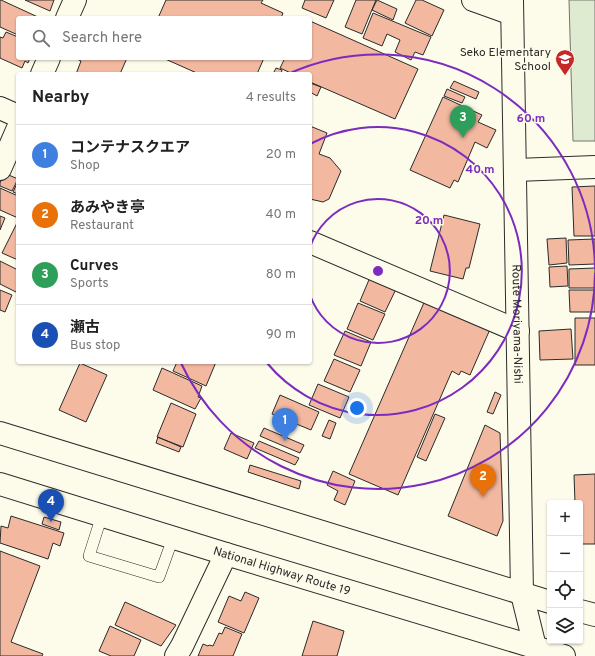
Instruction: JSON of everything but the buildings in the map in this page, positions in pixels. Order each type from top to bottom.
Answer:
[{"type":"main road","points":[[68,16],[75,0]]},
{"type":"main road","points":[[473,0],[512,7]]},
{"type":"main road","name":"Route Moriyama-Nishi","points":[[512,7],[516,170],[522,594],[535,652]]},
{"type":"main road","points":[[43,72],[48,60]]},
{"type":"main road","points":[[0,108],[16,115]]},
{"type":"main road","points":[[0,169],[16,133]]},
{"type":"main road","points":[[516,170],[595,167]]},
{"type":"main road","points":[[312,243],[518,331]]},
{"type":"main road","points":[[0,433],[547,601]]},
{"type":"main road","name":"National Highway Route 19","points":[[0,484],[535,652],[564,656]]},
{"type":"main road","points":[[176,656],[226,554]]},
{"type":"main road","points":[[583,612],[595,615]]},
{"type":"lane","points":[[102,515],[89,556],[159,578],[173,538]]},
{"type":"green space","points":[[569,0],[595,0],[595,141],[573,141]]},
{"type":"place","name":"Seko Elementary School","points":[[565,76]]},
{"type":"place","name":"Curves","points":[[463,138]]},
{"type":"place","name":"コンテナスクエア","points":[[285,441]]},
{"type":"place","name":"あみやき亭","points":[[483,497]]},
{"type":"place","name":"瀬古","points":[[51,522]]}]
